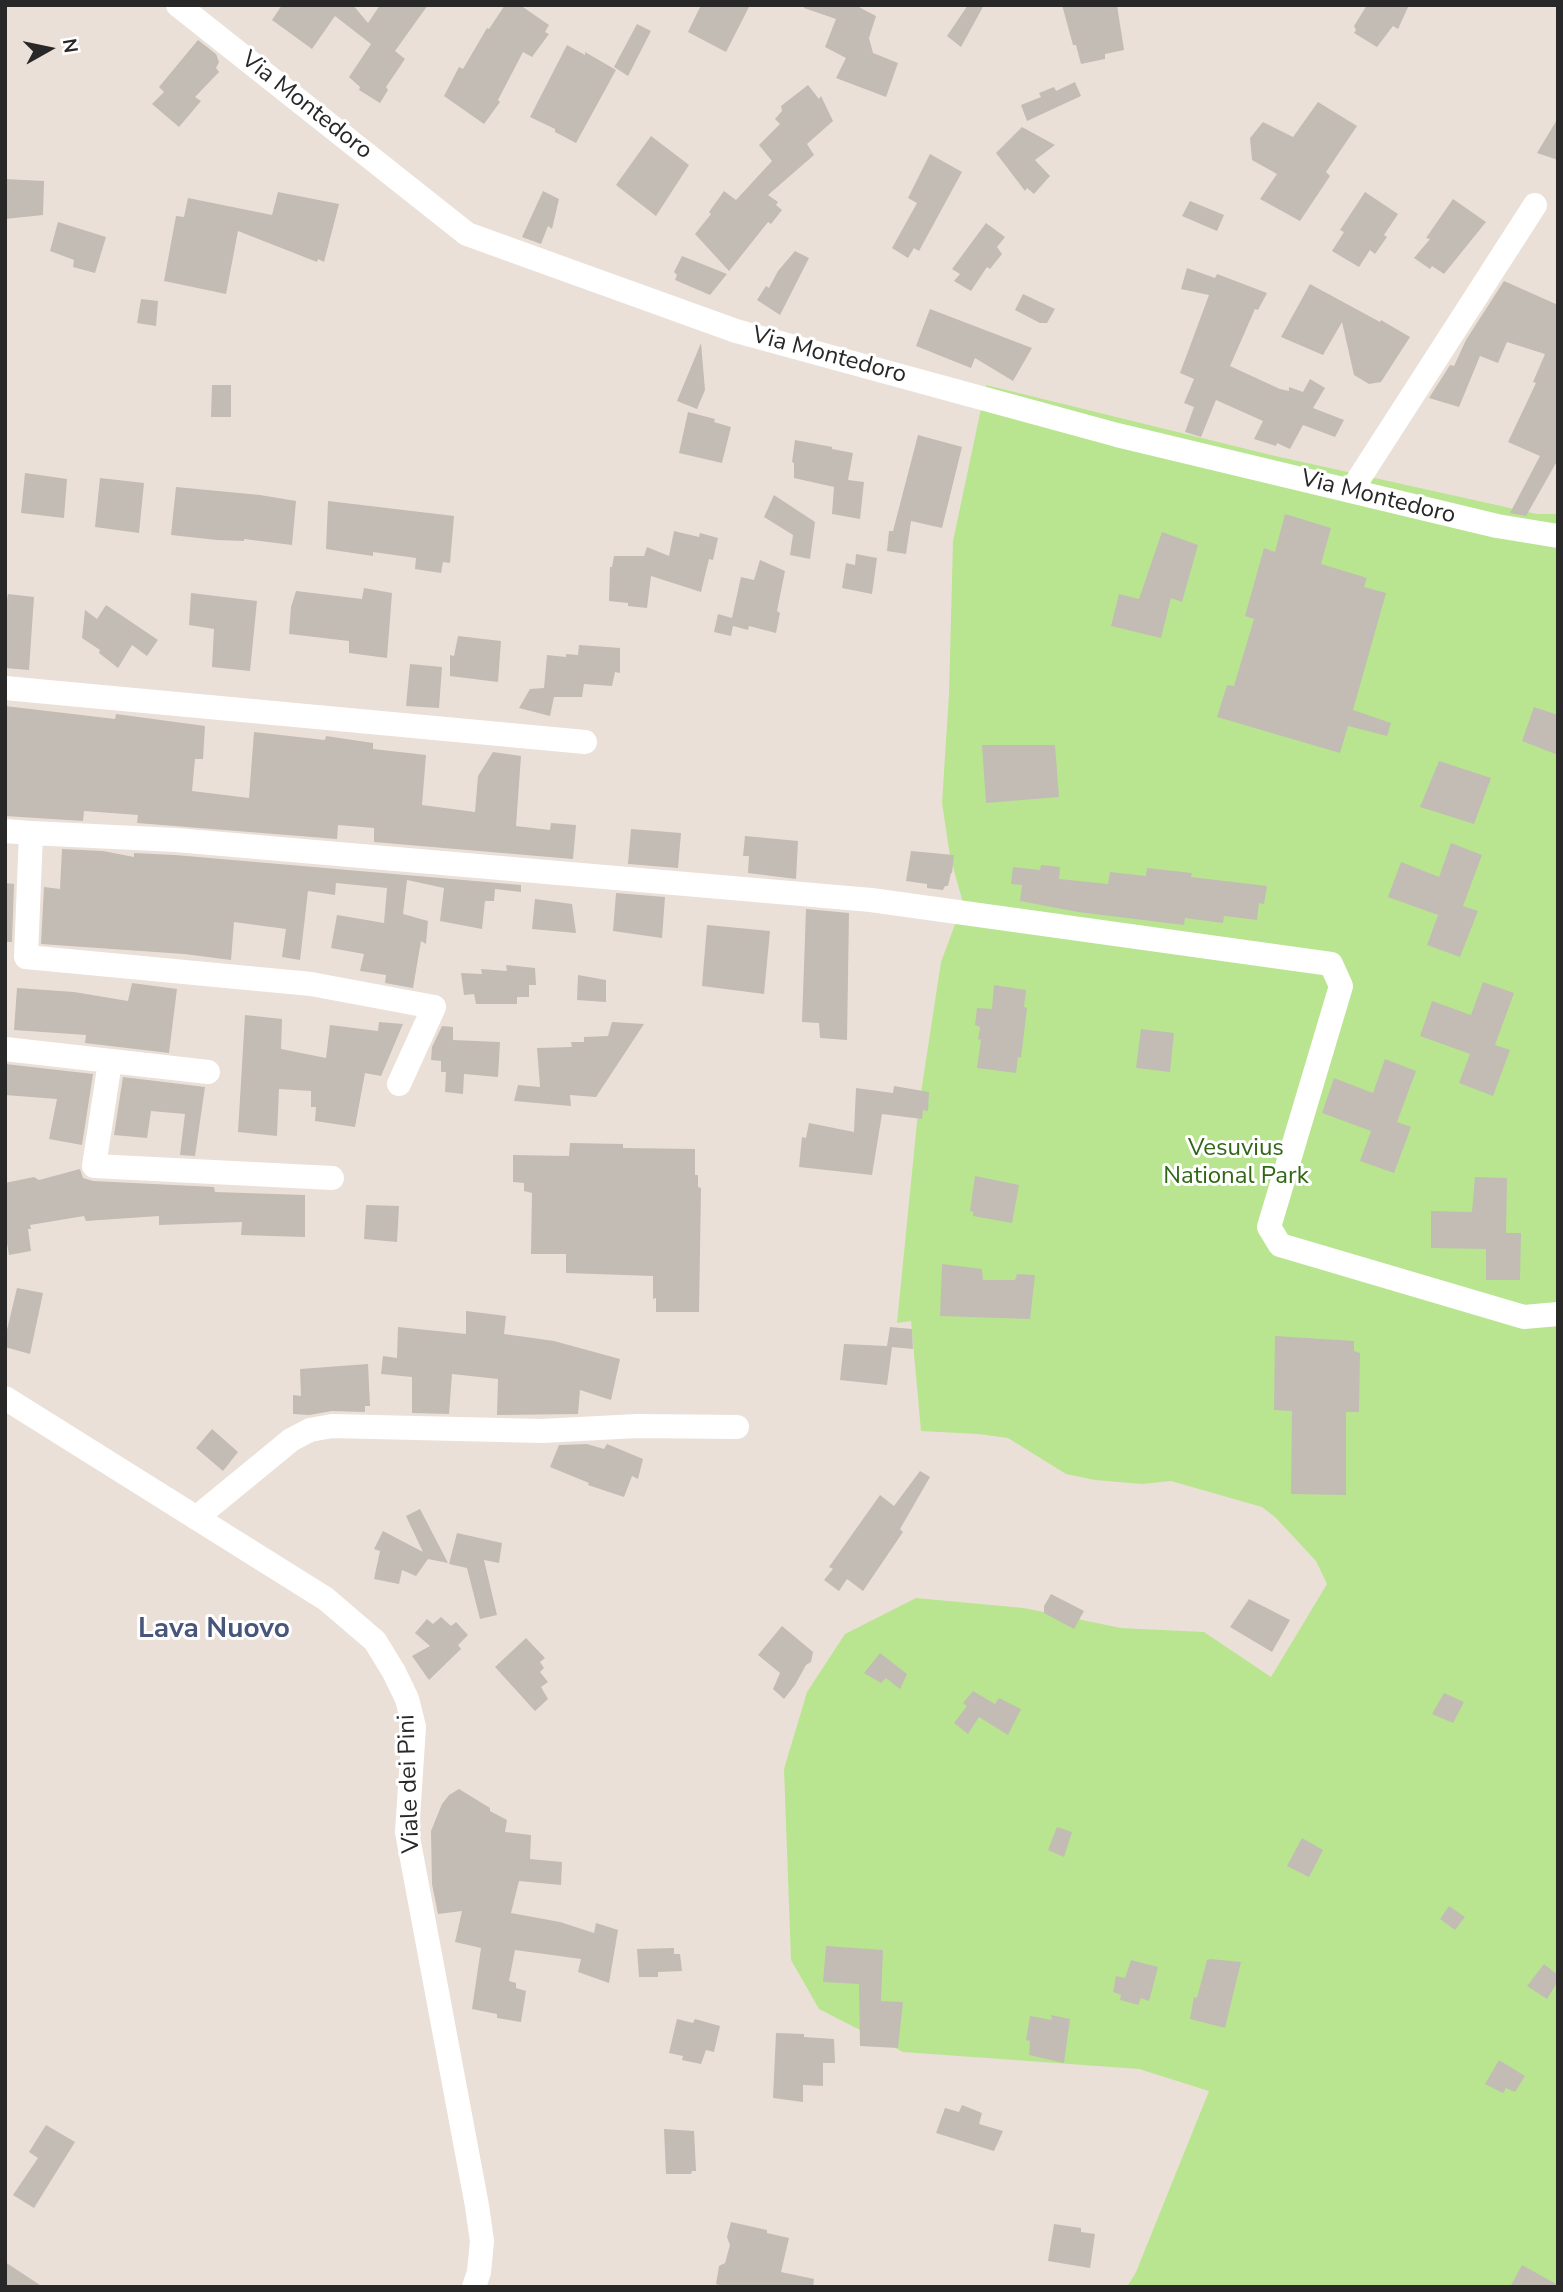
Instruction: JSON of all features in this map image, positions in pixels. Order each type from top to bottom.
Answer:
[{"type":"street","name":"Via Montedoro","points":[[178,5],[467,234],[736,331],[1117,435],[1497,526],[1558,536]]},
{"type":"street","points":[[1351,491],[1535,205]]},
{"type":"street","points":[[5,688],[585,742]]},
{"type":"street","points":[[5,831],[176,840],[871,900],[1331,964],[1341,986],[1269,1227],[1280,1245],[1524,1317],[1558,1314]]},
{"type":"street","points":[[31,833],[16,956],[312,984],[433,1007],[399,1084]]},
{"type":"street","points":[[5,1049],[208,1072]]},
{"type":"street","points":[[110,1062],[94,1166],[332,1178]]},
{"type":"street","name":"Viale dei Pini","points":[[5,1398],[326,1599],[375,1641],[394,1672],[407,1699],[414,1727],[407,1832],[482,2241],[479,2272],[474,2287]]},
{"type":"street","points":[[196,1518],[291,1440],[310,1430],[332,1426],[542,1431],[636,1426],[737,1427]]},
{"type":"green space","name":"Vesuvius National Park","points":[[986,385],[1271,455],[1537,514],[1558,514],[1558,2287],[1127,2287],[1136,2272],[1209,2091],[1139,2069],[903,2052],[819,2009],[791,1960],[784,1769],[807,1692],[845,1634],[916,1598],[1024,1608],[1121,1628],[1204,1632],[1271,1677],[1327,1584],[1316,1561],[1276,1518],[1262,1507],[1171,1481],[1142,1484],[1095,1480],[1066,1474],[1008,1438],[921,1431],[911,1321],[897,1323],[918,1112],[941,962],[963,903],[950,856],[942,803],[949,694],[953,541]]},
{"type":"building","points":[[282,5],[353,5],[368,23],[380,5],[428,5],[395,51],[405,59],[386,87],[388,90],[380,103],[359,90],[360,87],[349,77],[371,44],[335,16],[312,49],[272,20]]},
{"type":"building","points":[[505,5],[520,5],[549,25],[545,32],[549,34],[532,57],[523,52],[498,100],[500,102],[484,124],[444,96],[459,67],[463,69],[487,28],[489,29]]},
{"type":"building","points":[[701,5],[750,5],[726,52],[688,32]]},
{"type":"building","points":[[805,5],[855,5],[876,16],[869,38],[873,53],[898,63],[886,97],[836,78],[846,58],[825,47],[836,19],[804,8]]},
{"type":"building","points":[[968,5],[984,5],[961,47],[947,36]]},
{"type":"building","points":[[1062,5],[1117,5],[1124,50],[1105,54],[1105,59],[1081,64]]},
{"type":"building","points":[[1367,5],[1409,5],[1398,29],[1393,26],[1377,47],[1354,33],[1354,26]]},
{"type":"building","points":[[637,24],[651,31],[628,76],[614,67]]},
{"type":"building","points":[[198,40],[216,54],[219,62],[216,68],[219,72],[195,97],[201,101],[179,127],[152,104],[164,92],[159,87]]},
{"type":"building","points":[[567,45],[616,70],[576,143],[530,117]]},
{"type":"building","points":[[1075,82],[1081,96],[1027,121],[1021,105],[1041,97],[1039,93],[1054,87],[1056,91]]},
{"type":"building","points":[[808,85],[819,99],[821,96],[833,121],[807,144],[814,155],[768,195],[778,202],[776,205],[782,210],[771,224],[768,222],[729,271],[695,234],[724,191],[736,200],[772,161],[759,145],[780,124],[775,119],[782,111],[781,106]]},
{"type":"building","points":[[1318,102],[1357,126],[1326,172],[1330,176],[1300,221],[1260,199],[1277,174],[1252,160],[1250,138],[1263,122],[1293,137]]},
{"type":"building","points":[[1558,118],[1558,160],[1537,153]]},
{"type":"building","points":[[1022,127],[1055,145],[1035,160],[1050,176],[1034,194],[1027,188],[1025,191],[996,153]]},
{"type":"building","points":[[651,136],[689,165],[656,216],[616,185]]},
{"type":"building","points":[[930,154],[962,172],[919,251],[914,248],[908,258],[892,248],[917,203],[908,198]]},
{"type":"building","points":[[5,179],[44,181],[43,215],[5,219]]},
{"type":"building","points":[[543,191],[559,199],[552,229],[548,226],[541,244],[522,237]]},
{"type":"building","points":[[278,192],[339,204],[324,262],[318,259],[317,262],[238,231],[226,294],[164,281],[176,216],[184,217],[188,198],[272,215]]},
{"type":"building","points":[[1365,192],[1398,214],[1375,254],[1370,250],[1359,267],[1332,251],[1344,232],[1340,230]]},
{"type":"building","points":[[1453,199],[1486,222],[1444,274],[1432,266],[1430,269],[1414,258],[1430,239],[1426,238]]},
{"type":"building","points":[[1190,201],[1224,215],[1217,231],[1182,216]]},
{"type":"building","points":[[58,222],[106,237],[95,273],[73,267],[74,260],[50,251]]},
{"type":"building","points":[[986,223],[1005,237],[997,247],[1002,254],[990,269],[987,267],[971,291],[954,281],[960,274],[952,269]]},
{"type":"building","points":[[795,251],[809,258],[780,315],[757,300],[766,286],[769,288],[778,271]]},
{"type":"building","points":[[682,256],[727,274],[710,295],[675,280],[677,275],[674,272]]},
{"type":"building","points":[[1187,268],[1215,278],[1217,274],[1267,293],[1258,310],[1255,309],[1230,366],[1280,389],[1289,391],[1289,387],[1303,392],[1310,379],[1325,388],[1313,408],[1344,420],[1335,437],[1303,425],[1290,449],[1277,443],[1276,446],[1254,439],[1263,421],[1216,400],[1201,437],[1185,432],[1194,407],[1184,403],[1194,379],[1180,373],[1209,295],[1181,289]]},
{"type":"building","points":[[1504,281],[1558,305],[1558,464],[1556,463],[1526,516],[1510,513],[1540,456],[1508,442],[1536,383],[1533,382],[1545,354],[1507,342],[1498,363],[1480,356],[1459,407],[1429,398],[1450,365],[1454,366],[1466,340]]},
{"type":"building","points":[[1310,284],[1410,337],[1381,382],[1369,384],[1354,375],[1342,322],[1323,355],[1281,337]]},
{"type":"building","points":[[1023,294],[1055,309],[1047,323],[1040,323],[1015,310]]},
{"type":"building","points":[[141,299],[158,301],[156,326],[137,323]]},
{"type":"building","points":[[930,309],[1032,348],[1013,381],[975,358],[971,368],[916,346]]},
{"type":"building","points":[[701,343],[705,390],[697,409],[677,401]]},
{"type":"building","points":[[212,385],[231,385],[231,417],[211,417]]},
{"type":"building","points":[[688,412],[715,419],[714,422],[731,427],[722,463],[679,453]]},
{"type":"building","points":[[918,435],[962,447],[942,528],[911,521],[906,554],[887,551],[889,531],[893,531]]},
{"type":"building","points":[[795,440],[853,453],[848,480],[864,482],[860,519],[832,514],[834,487],[794,478],[792,462]]},
{"type":"building","points":[[25,473],[67,479],[64,518],[21,513]]},
{"type":"building","points":[[100,478],[144,483],[139,533],[95,527]]},
{"type":"building","points":[[176,487],[296,501],[292,545],[171,535]]},
{"type":"building","points":[[774,495],[815,522],[810,559],[790,555],[793,535],[764,517]]},
{"type":"building","points":[[328,501],[454,516],[450,563],[443,562],[441,573],[415,569],[416,558],[373,552],[373,556],[326,549]]},
{"type":"building","points":[[1285,514],[1331,528],[1321,564],[1367,578],[1364,587],[1386,593],[1353,710],[1391,723],[1387,736],[1348,726],[1340,753],[1217,717],[1227,685],[1234,686],[1254,619],[1245,616],[1264,548],[1275,552]]},
{"type":"building","points":[[674,531],[699,537],[700,533],[718,538],[713,560],[709,559],[701,592],[651,576],[647,608],[609,601],[610,567],[614,556],[644,556],[647,547],[669,556]]},
{"type":"building","points":[[1162,532],[1198,545],[1182,602],[1171,598],[1161,638],[1111,626],[1119,594],[1139,599]]},
{"type":"building","points":[[856,554],[877,558],[872,594],[842,588],[846,563],[855,565]]},
{"type":"building","points":[[760,560],[785,571],[777,611],[780,613],[776,633],[749,626],[748,630],[733,626],[731,636],[714,632],[718,614],[732,618],[741,577],[754,580]]},
{"type":"building","points":[[364,588],[392,593],[387,658],[349,653],[349,641],[289,634],[291,607],[296,591],[362,599]]},
{"type":"building","points":[[191,593],[257,601],[250,671],[212,667],[214,629],[189,625]]},
{"type":"building","points":[[8,594],[34,597],[29,670],[5,668],[5,611]]},
{"type":"building","points":[[106,605],[158,640],[147,656],[132,645],[118,668],[99,653],[100,650],[82,638],[85,610],[97,619]]},
{"type":"building","points":[[458,636],[501,641],[498,682],[450,676],[450,655],[454,656]]},
{"type":"building","points":[[579,645],[620,648],[620,673],[615,672],[612,686],[584,684],[582,697],[554,697],[550,716],[519,708],[530,689],[544,688],[547,655],[578,655]]},
{"type":"building","points":[[410,664],[442,667],[439,708],[406,706]]},
{"type":"building","points":[[5,706],[115,719],[116,714],[205,726],[203,759],[195,759],[192,791],[249,798],[254,732],[325,740],[326,736],[373,743],[373,749],[426,755],[422,805],[475,812],[478,776],[493,752],[521,756],[516,826],[550,830],[551,823],[576,825],[573,859],[374,842],[374,828],[338,825],[337,839],[137,823],[138,815],[84,811],[83,821],[5,816]]},
{"type":"building","points":[[1534,707],[1558,715],[1558,755],[1522,741]]},
{"type":"building","points":[[982,745],[1055,745],[1059,797],[986,803]]},
{"type":"building","points":[[1439,761],[1491,778],[1474,824],[1420,807]]},
{"type":"building","points":[[631,829],[681,833],[678,868],[628,864]]},
{"type":"building","points":[[745,836],[798,841],[796,879],[748,873],[749,856],[743,856]]},
{"type":"building","points":[[1451,843],[1482,855],[1463,906],[1478,911],[1460,957],[1427,945],[1438,915],[1388,897],[1401,862],[1439,877]]},
{"type":"building","points":[[62,849],[103,851],[134,857],[134,853],[175,855],[521,885],[521,892],[495,889],[494,901],[485,901],[482,929],[440,921],[444,888],[407,880],[403,914],[428,921],[426,944],[421,941],[413,988],[385,983],[386,975],[360,971],[364,954],[331,948],[337,915],[384,923],[387,888],[336,883],[335,895],[308,891],[300,960],[282,957],[286,929],[234,922],[231,960],[41,944],[44,887],[60,889]]},
{"type":"building","points":[[911,851],[954,855],[948,886],[943,890],[906,881]]},
{"type":"building","points":[[1041,865],[1060,867],[1059,879],[1108,884],[1110,872],[1146,876],[1147,868],[1192,873],[1191,877],[1267,886],[1264,904],[1259,903],[1257,920],[1224,916],[1223,923],[1185,918],[1184,925],[1078,912],[1020,901],[1022,885],[1011,884],[1013,867],[1040,870]]},
{"type":"building","points":[[5,883],[14,884],[12,942],[5,942]]},
{"type":"building","points":[[616,893],[665,897],[662,938],[613,931]]},
{"type":"building","points":[[535,899],[572,904],[576,933],[532,929]]},
{"type":"building","points":[[806,909],[849,913],[847,1040],[820,1038],[819,1023],[802,1022]]},
{"type":"building","points":[[707,925],[770,931],[764,994],[702,986]]},
{"type":"building","points":[[506,965],[535,968],[536,985],[529,985],[529,997],[517,997],[517,1004],[476,1004],[474,994],[464,995],[461,973],[482,974],[481,969],[507,971]]},
{"type":"building","points":[[578,975],[606,980],[606,1002],[577,1000]]},
{"type":"building","points":[[1483,982],[1514,993],[1495,1045],[1510,1050],[1493,1096],[1459,1083],[1470,1054],[1420,1036],[1432,1001],[1471,1015]]},
{"type":"building","points":[[132,983],[177,989],[169,1053],[85,1043],[86,1035],[14,1030],[17,988],[74,992],[128,1001]]},
{"type":"building","points":[[994,985],[1026,990],[1024,1007],[1027,1008],[1021,1058],[1018,1057],[1016,1073],[977,1068],[981,1040],[978,1039],[980,1027],[975,1025],[977,1008],[992,1009]]},
{"type":"building","points":[[245,1015],[282,1019],[281,1049],[326,1058],[330,1025],[378,1031],[379,1022],[403,1024],[381,1076],[365,1073],[355,1127],[315,1121],[316,1107],[311,1107],[311,1091],[279,1089],[277,1136],[238,1132]]},
{"type":"building","points":[[612,1022],[644,1024],[596,1097],[570,1095],[571,1106],[514,1101],[518,1085],[540,1087],[537,1048],[572,1047],[571,1042],[584,1042],[584,1037],[608,1036]]},
{"type":"building","points":[[442,1026],[453,1027],[453,1040],[500,1042],[498,1077],[464,1074],[463,1094],[445,1092],[446,1072],[441,1072],[441,1061],[431,1060],[432,1047]]},
{"type":"building","points":[[1141,1029],[1174,1033],[1170,1072],[1136,1068]]},
{"type":"building","points":[[1385,1059],[1416,1071],[1397,1122],[1411,1127],[1394,1173],[1360,1161],[1371,1131],[1322,1113],[1334,1078],[1373,1093]]},
{"type":"building","points":[[5,1064],[93,1074],[82,1145],[49,1139],[57,1099],[5,1095]]},
{"type":"building","points":[[123,1077],[205,1087],[195,1156],[180,1155],[185,1114],[151,1111],[147,1138],[114,1135]]},
{"type":"building","points":[[894,1086],[929,1092],[928,1111],[923,1110],[922,1119],[882,1114],[872,1175],[799,1167],[802,1137],[806,1138],[809,1123],[854,1132],[856,1088],[893,1093]]},
{"type":"building","points":[[570,1143],[623,1144],[623,1148],[695,1149],[695,1175],[698,1175],[698,1187],[701,1188],[699,1312],[656,1312],[653,1276],[566,1273],[566,1254],[531,1254],[532,1193],[524,1191],[524,1183],[513,1182],[513,1155],[569,1156]]},
{"type":"building","points":[[80,1169],[83,1178],[93,1181],[214,1187],[215,1192],[305,1195],[305,1237],[241,1235],[242,1222],[159,1225],[159,1216],[86,1221],[84,1216],[30,1225],[31,1229],[28,1229],[31,1251],[9,1255],[5,1231],[5,1183],[34,1177],[39,1180]]},
{"type":"building","points":[[975,1176],[1019,1185],[1012,1223],[973,1216],[970,1211]]},
{"type":"building","points":[[1475,1177],[1507,1178],[1506,1233],[1521,1233],[1520,1280],[1486,1280],[1486,1249],[1431,1248],[1431,1211],[1472,1212]]},
{"type":"building","points":[[366,1205],[399,1206],[397,1242],[364,1239]]},
{"type":"building","points":[[942,1264],[982,1269],[983,1280],[1015,1280],[1017,1274],[1035,1275],[1030,1319],[940,1316]]},
{"type":"building","points":[[17,1288],[43,1293],[30,1354],[5,1347]]},
{"type":"building","points":[[466,1311],[506,1316],[504,1334],[554,1341],[620,1359],[611,1400],[580,1390],[578,1414],[497,1415],[498,1379],[452,1374],[449,1414],[412,1413],[412,1377],[381,1374],[383,1356],[397,1358],[398,1327],[466,1334]]},
{"type":"building","points":[[890,1327],[912,1329],[913,1349],[892,1347],[887,1385],[840,1380],[844,1344],[887,1346]]},
{"type":"building","points":[[1275,1336],[1354,1341],[1354,1351],[1360,1353],[1359,1412],[1346,1412],[1346,1495],[1291,1494],[1292,1411],[1274,1410]]},
{"type":"building","points":[[368,1364],[370,1406],[365,1406],[365,1412],[293,1414],[293,1395],[301,1396],[300,1369]]},
{"type":"building","points":[[212,1429],[238,1452],[223,1471],[196,1448]]},
{"type":"building","points":[[587,1444],[604,1449],[607,1444],[643,1459],[638,1479],[632,1476],[624,1497],[588,1485],[589,1483],[550,1467],[559,1445]]},
{"type":"building","points":[[920,1471],[930,1477],[900,1529],[903,1532],[863,1591],[847,1579],[839,1591],[824,1580],[833,1569],[829,1567],[880,1495],[894,1506]]},
{"type":"building","points":[[420,1509],[448,1563],[428,1559],[416,1576],[402,1570],[399,1584],[374,1579],[380,1551],[374,1549],[383,1531],[423,1552],[406,1516]]},
{"type":"building","points":[[457,1533],[502,1543],[499,1563],[484,1560],[497,1615],[480,1619],[467,1568],[449,1564]]},
{"type":"building","points":[[1051,1594],[1084,1611],[1074,1629],[1044,1613],[1044,1606]]},
{"type":"building","points":[[1249,1599],[1290,1620],[1272,1652],[1230,1627]]},
{"type":"building","points":[[441,1617],[451,1626],[456,1622],[468,1635],[458,1645],[461,1649],[429,1680],[412,1656],[430,1646],[415,1633],[427,1619],[433,1624]]},
{"type":"building","points":[[782,1626],[813,1652],[811,1662],[806,1665],[784,1699],[773,1689],[780,1673],[758,1655]]},
{"type":"building","points":[[526,1638],[545,1658],[540,1662],[544,1668],[540,1672],[548,1682],[541,1687],[548,1699],[535,1711],[495,1667]]},
{"type":"building","points":[[880,1653],[907,1674],[900,1689],[886,1678],[881,1683],[864,1673]]},
{"type":"building","points":[[973,1691],[995,1704],[999,1698],[1021,1709],[1008,1735],[979,1717],[968,1734],[954,1723],[967,1706],[963,1703]]},
{"type":"building","points":[[1444,1693],[1464,1702],[1453,1723],[1432,1714]]},
{"type":"building","points":[[459,1789],[507,1820],[505,1832],[531,1835],[530,1859],[562,1862],[561,1885],[519,1881],[511,1913],[560,1922],[594,1933],[596,1923],[618,1930],[609,1983],[578,1972],[581,1959],[515,1950],[509,1981],[516,1983],[516,1988],[526,1991],[521,2022],[497,2018],[497,2014],[472,2009],[481,1948],[455,1942],[462,1911],[438,1914],[432,1884],[431,1831],[442,1804],[449,1795]]},
{"type":"building","points":[[1057,1827],[1072,1832],[1064,1857],[1048,1850]]},
{"type":"building","points":[[1302,1838],[1323,1850],[1309,1877],[1287,1866]]},
{"type":"building","points":[[1449,1906],[1465,1917],[1455,1930],[1440,1919]]},
{"type":"building","points":[[826,1946],[883,1950],[881,2001],[903,2002],[898,2048],[860,2046],[859,1984],[823,1982]]},
{"type":"building","points":[[674,1948],[674,1954],[680,1954],[682,1971],[658,1972],[658,1977],[639,1977],[637,1949]]},
{"type":"building","points":[[1131,1960],[1158,1967],[1149,2001],[1141,1998],[1138,2005],[1120,2000],[1121,1995],[1113,1992],[1116,1976],[1125,1978]]},
{"type":"building","points":[[1207,1960],[1241,1962],[1225,2028],[1190,2019],[1194,1997],[1197,1998]]},
{"type":"building","points":[[1544,1964],[1558,1975],[1558,1981],[1547,1999],[1527,1986]]},
{"type":"building","points":[[1051,2015],[1070,2019],[1064,2063],[1029,2055],[1030,2041],[1026,2040],[1030,2016],[1052,2020]]},
{"type":"building","points":[[677,2019],[693,2023],[695,2019],[720,2026],[714,2052],[706,2050],[701,2064],[682,2060],[683,2056],[669,2053]]},
{"type":"building","points":[[776,2033],[834,2039],[835,2063],[823,2063],[823,2086],[803,2085],[803,2102],[773,2098]]},
{"type":"building","points":[[1499,2060],[1525,2076],[1515,2092],[1506,2088],[1503,2093],[1485,2084]]},
{"type":"building","points":[[962,2105],[982,2113],[979,2124],[1003,2131],[994,2151],[936,2133],[945,2108],[959,2112]]},
{"type":"building","points":[[46,2125],[75,2142],[34,2208],[13,2195],[38,2158],[29,2152]]},
{"type":"building","points":[[664,2129],[694,2131],[696,2171],[691,2174],[666,2174]]},
{"type":"building","points":[[731,2222],[789,2238],[781,2272],[814,2279],[813,2287],[726,2287],[716,2284],[719,2266],[725,2263],[730,2245],[727,2237]]},
{"type":"building","points":[[1054,2224],[1081,2228],[1081,2232],[1095,2234],[1090,2268],[1048,2261]]},
{"type":"building","points":[[5,2262],[43,2287],[5,2287]]},
{"type":"building","points":[[1522,2265],[1558,2285],[1558,2287],[1510,2287]]},
{"type":"district","name":"Lava Nuovo","points":[[214,1630]]}]
